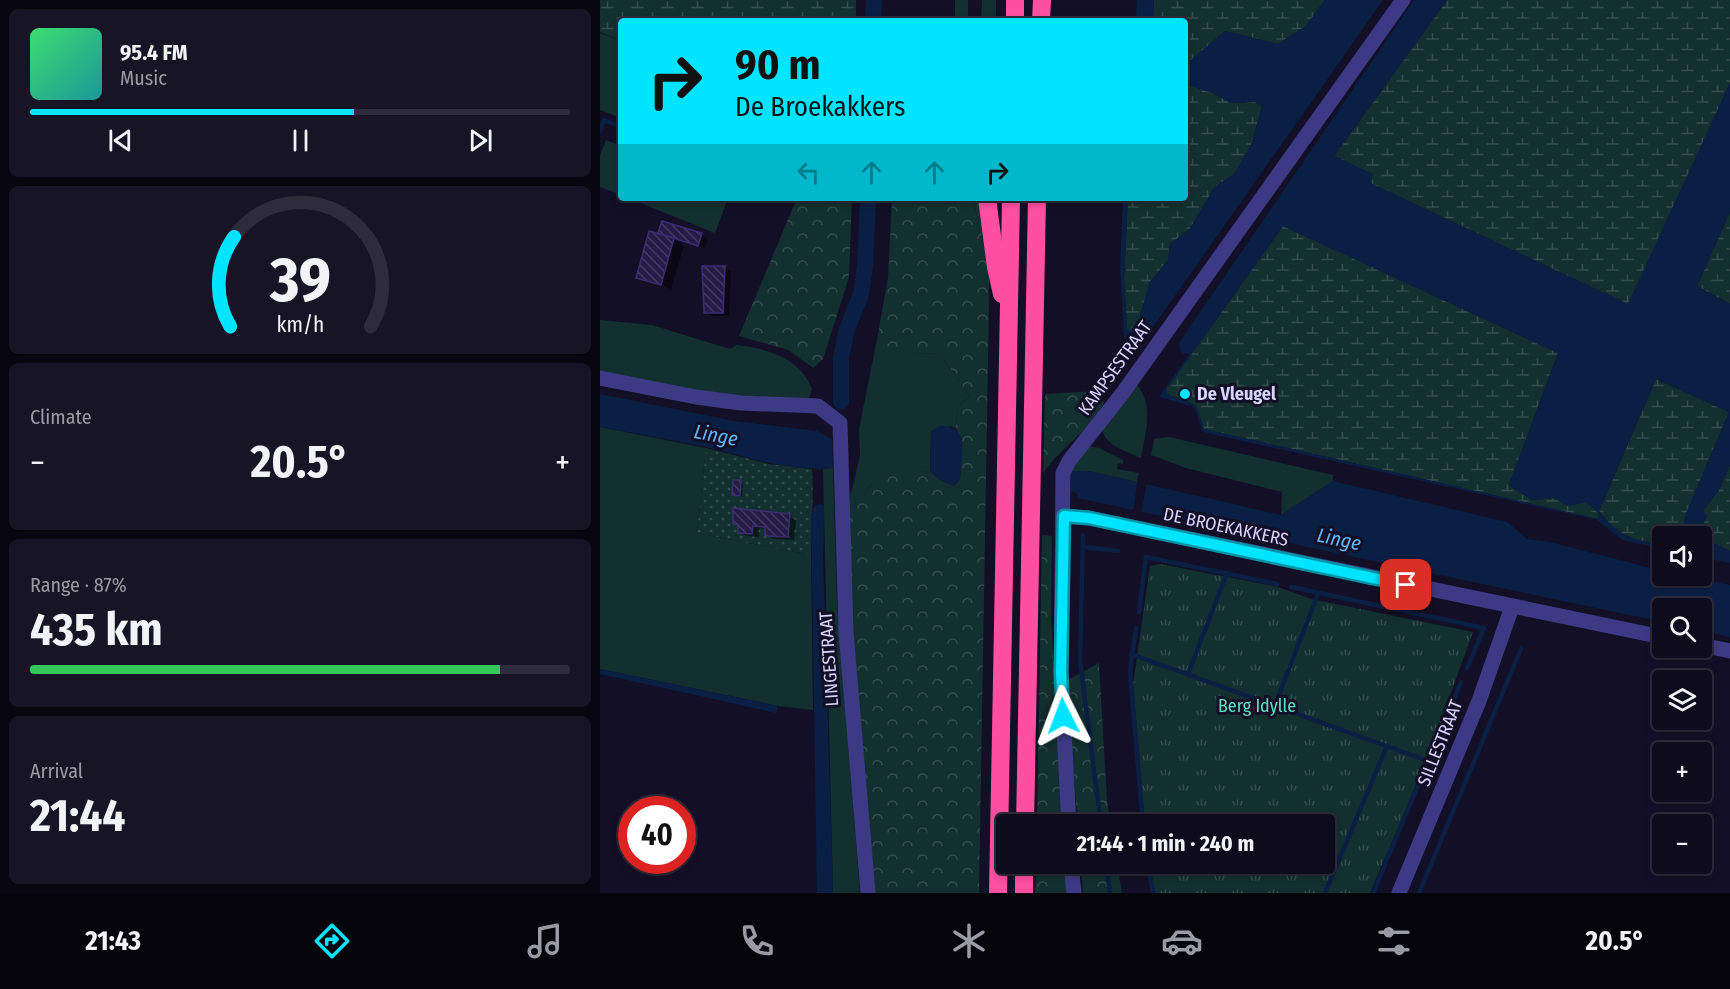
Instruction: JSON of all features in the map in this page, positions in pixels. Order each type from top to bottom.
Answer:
[{"type":"highway","points":[[1015,18],[1016,0]]},
{"type":"highway","points":[[1041,18],[1042,0]]},
{"type":"highway","points":[[987,201],[996,267],[1008,318]]},
{"type":"highway","points":[[998,893],[1011,201]]},
{"type":"highway","points":[[1025,814],[1037,201]]},
{"type":"highway","points":[[1024,874],[1024,893]]},
{"type":"street","name":"KAMPSESTRAAT","points":[[1068,814],[1061,672],[1064,516],[1062,482],[1069,461],[1122,394],[1403,0]]},
{"type":"street","name":"LINGESTRAAT","points":[[600,378],[741,403],[818,406],[840,423],[846,632],[868,893]]},
{"type":"street","name":"DE BROEKAKKERS","points":[[1064,516],[1089,518],[1652,635]]},
{"type":"street","name":"SILLESTRAAT","points":[[1399,893],[1479,701],[1512,607]]},
{"type":"street","points":[[1712,647],[1730,651]]},
{"type":"street","points":[[1072,874],[1074,893]]},
{"type":"green space","points":[[600,0],[856,0],[856,18],[618,18],[618,39],[600,32]]},
{"type":"green space","points":[[955,0],[968,0],[968,18],[955,18]]},
{"type":"green space","points":[[982,0],[996,0],[996,18],[981,18]]},
{"type":"green space","points":[[1154,0],[1325,0],[1306,26],[1278,44],[1225,31],[1191,61],[1188,60],[1188,18],[1153,18]]},
{"type":"green space","points":[[1447,0],[1730,0],[1730,83],[1629,305],[1370,183],[1373,175],[1334,156]]},
{"type":"green space","points":[[600,33],[618,39],[618,117],[600,110]]},
{"type":"green space","points":[[1188,85],[1213,93],[1231,103],[1255,102],[1262,107],[1251,145],[1235,173],[1214,188],[1189,230],[1170,244],[1168,260],[1150,282],[1135,334],[1127,329],[1124,279],[1128,201],[1188,201]]},
{"type":"green space","points":[[606,140],[618,145],[618,194],[600,187],[600,155]]},
{"type":"green space","points":[[635,201],[727,201],[715,233]]},
{"type":"green space","points":[[796,201],[852,201],[849,277],[823,359],[813,368],[788,350],[739,336]]},
{"type":"green space","points":[[892,201],[974,201],[986,255],[989,302],[979,893],[874,893],[850,615],[847,509],[860,500],[879,477],[893,472],[930,471],[940,480],[960,480],[962,439],[956,429],[957,407],[970,396],[939,353],[898,351],[877,339],[888,278]]},
{"type":"green space","points":[[974,201],[985,201],[990,240],[989,302],[986,255]]},
{"type":"green space","points":[[1730,212],[1730,304],[1697,286]]},
{"type":"green space","points":[[1283,226],[1558,353],[1509,485],[1532,500],[1555,498],[1568,506],[1586,502],[1600,514],[1598,519],[1204,429],[1196,406],[1170,396],[1165,391]]},
{"type":"green space","points":[[600,320],[652,325],[730,349],[737,345],[771,352],[791,362],[807,378],[812,389],[810,396],[804,402],[734,398],[600,371]]},
{"type":"green space","points":[[877,339],[898,351],[939,353],[970,396],[957,407],[956,429],[951,426],[931,431],[930,471],[886,475],[874,482],[861,499],[847,509],[860,456],[859,429]]},
{"type":"green space","points":[[1656,379],[1729,412],[1686,514],[1683,526],[1652,526],[1652,543],[1619,532],[1599,511]]},
{"type":"green space","points":[[1136,384],[1142,392],[1147,410],[1141,458],[1112,444],[1102,428]]},
{"type":"green space","points":[[1097,391],[1104,403],[1098,413],[1043,473],[1045,394]]},
{"type":"green space","points":[[600,427],[706,448],[697,533],[811,555],[813,710],[778,706],[600,669]]},
{"type":"green space","points":[[1169,437],[1333,475],[1333,481],[1281,515],[1282,492],[1186,468],[1151,455],[1154,439]]},
{"type":"green space","points":[[1089,446],[1099,448],[1123,460],[1123,464],[1118,463],[1117,469],[1139,473],[1137,482],[1089,471],[1071,471],[1072,465]]},
{"type":"green space","points":[[706,448],[769,464],[812,469],[811,555],[697,533]]},
{"type":"green space","points":[[1730,465],[1730,551],[1712,544],[1712,526],[1702,526],[1707,516],[1703,511],[1719,490]]},
{"type":"green space","points":[[833,468],[837,602],[860,893],[833,893],[823,469]]},
{"type":"green space","points":[[1042,535],[1052,536],[1051,620],[1062,814],[1037,814]]},
{"type":"green space","name":"Berg Idylle","points":[[1160,564],[1278,587],[1311,599],[1473,632],[1425,764],[1370,893],[1155,893],[1152,874],[1335,874],[1335,814],[1144,814],[1133,685],[1150,566]]},
{"type":"green space","points":[[1099,663],[1109,814],[1077,814],[1066,681]]},
{"type":"green space","points":[[1036,874],[1066,874],[1067,893],[1035,893]]},
{"type":"green space","points":[[1082,874],[1119,874],[1122,893],[1083,893]]},
{"type":"water","points":[[1137,0],[1154,0],[1153,18],[1136,18]]},
{"type":"water","points":[[1325,0],[1383,0],[1146,337],[1139,343],[1124,337],[1120,267],[1123,201],[1128,201],[1124,279],[1127,329],[1135,333],[1150,282],[1168,260],[1170,244],[1189,230],[1214,188],[1235,173],[1251,145],[1262,107],[1255,102],[1231,103],[1213,93],[1188,85],[1188,59],[1191,60],[1225,31],[1278,44],[1306,26]]},
{"type":"water","points":[[1414,0],[1447,0],[1334,156],[1373,174],[1370,183],[1628,304],[1730,83],[1730,212],[1697,286],[1730,304],[1730,465],[1719,490],[1703,511],[1707,516],[1702,526],[1683,526],[1686,514],[1729,412],[1656,379],[1599,511],[1620,532],[1626,536],[1652,542],[1652,547],[1622,540],[1597,520],[1203,432],[1194,407],[1159,397],[1189,354],[1181,353],[1179,343]],"holes":[[[1283,226],[1558,353],[1509,485],[1532,500],[1555,498],[1568,506],[1586,502],[1599,514],[1598,519],[1204,429],[1196,406],[1170,396],[1166,390]]]},
{"type":"water","name":"Linge","points":[[600,394],[734,421],[817,431],[832,439],[833,468],[786,466],[696,445],[600,427]]},
{"type":"water","points":[[940,426],[950,427],[961,437],[963,453],[960,480],[954,486],[940,480],[930,471],[931,431]]},
{"type":"water","name":"Linge","points":[[1071,471],[1089,471],[1281,515],[1333,481],[1507,522],[1527,539],[1550,542],[1652,568],[1652,586],[1712,586],[1712,581],[1730,585],[1730,637],[1712,633],[1712,598],[1652,598],[1652,620],[1077,498],[1077,493],[1071,491]]},
{"type":"water","points":[[820,504],[824,506],[823,559],[833,893],[817,893],[811,514],[815,506]]},
{"type":"water","points":[[1712,544],[1730,551],[1730,563],[1712,559]]},
{"type":"water","points":[[600,669],[778,706],[776,713],[600,674]]},
{"type":"pier","points":[[1138,479],[1147,481],[1141,514],[1133,512]]},
{"type":"building","points":[[662,221],[702,233],[698,246],[658,233]]},
{"type":"building","points":[[649,231],[674,238],[661,285],[636,278]]},
{"type":"building","points":[[702,266],[725,266],[723,313],[704,313]]},
{"type":"building","points":[[733,480],[741,480],[740,496],[732,495]]},
{"type":"building","points":[[733,508],[790,514],[788,537],[765,536],[765,527],[753,526],[752,534],[738,533],[738,525],[733,524]]},
{"type":"waterway","points":[[873,18],[874,0]]},
{"type":"waterway","points":[[600,131],[604,120],[618,126]]},
{"type":"waterway","points":[[841,402],[841,358],[846,332],[861,294],[865,266],[868,201]]},
{"type":"waterway","points":[[1083,535],[1080,660],[1100,814]]},
{"type":"waterway","points":[[1083,547],[1118,551]]},
{"type":"waterway","points":[[1139,612],[1146,557],[1277,584]]},
{"type":"waterway","points":[[1188,674],[1227,573]]},
{"type":"waterway","points":[[1291,587],[1484,628],[1467,668]]},
{"type":"waterway","points":[[1275,705],[1318,594]]},
{"type":"waterway","points":[[1136,628],[1130,672],[1142,814]]},
{"type":"waterway","points":[[1419,893],[1521,649]]},
{"type":"waterway","points":[[1131,654],[1428,761]]},
{"type":"waterway","points":[[1373,893],[1461,682]]},
{"type":"waterway","points":[[1325,893],[1387,746]]},
{"type":"waterway","points":[[1107,874],[1110,893]]},
{"type":"waterway","points":[[1150,874],[1153,893]]},
{"type":"place","name":"De Vleugel","points":[[1185,394]]},
{"type":"route","points":[[1063,716],[1061,672],[1064,516],[1089,518],[1406,585]]}]
